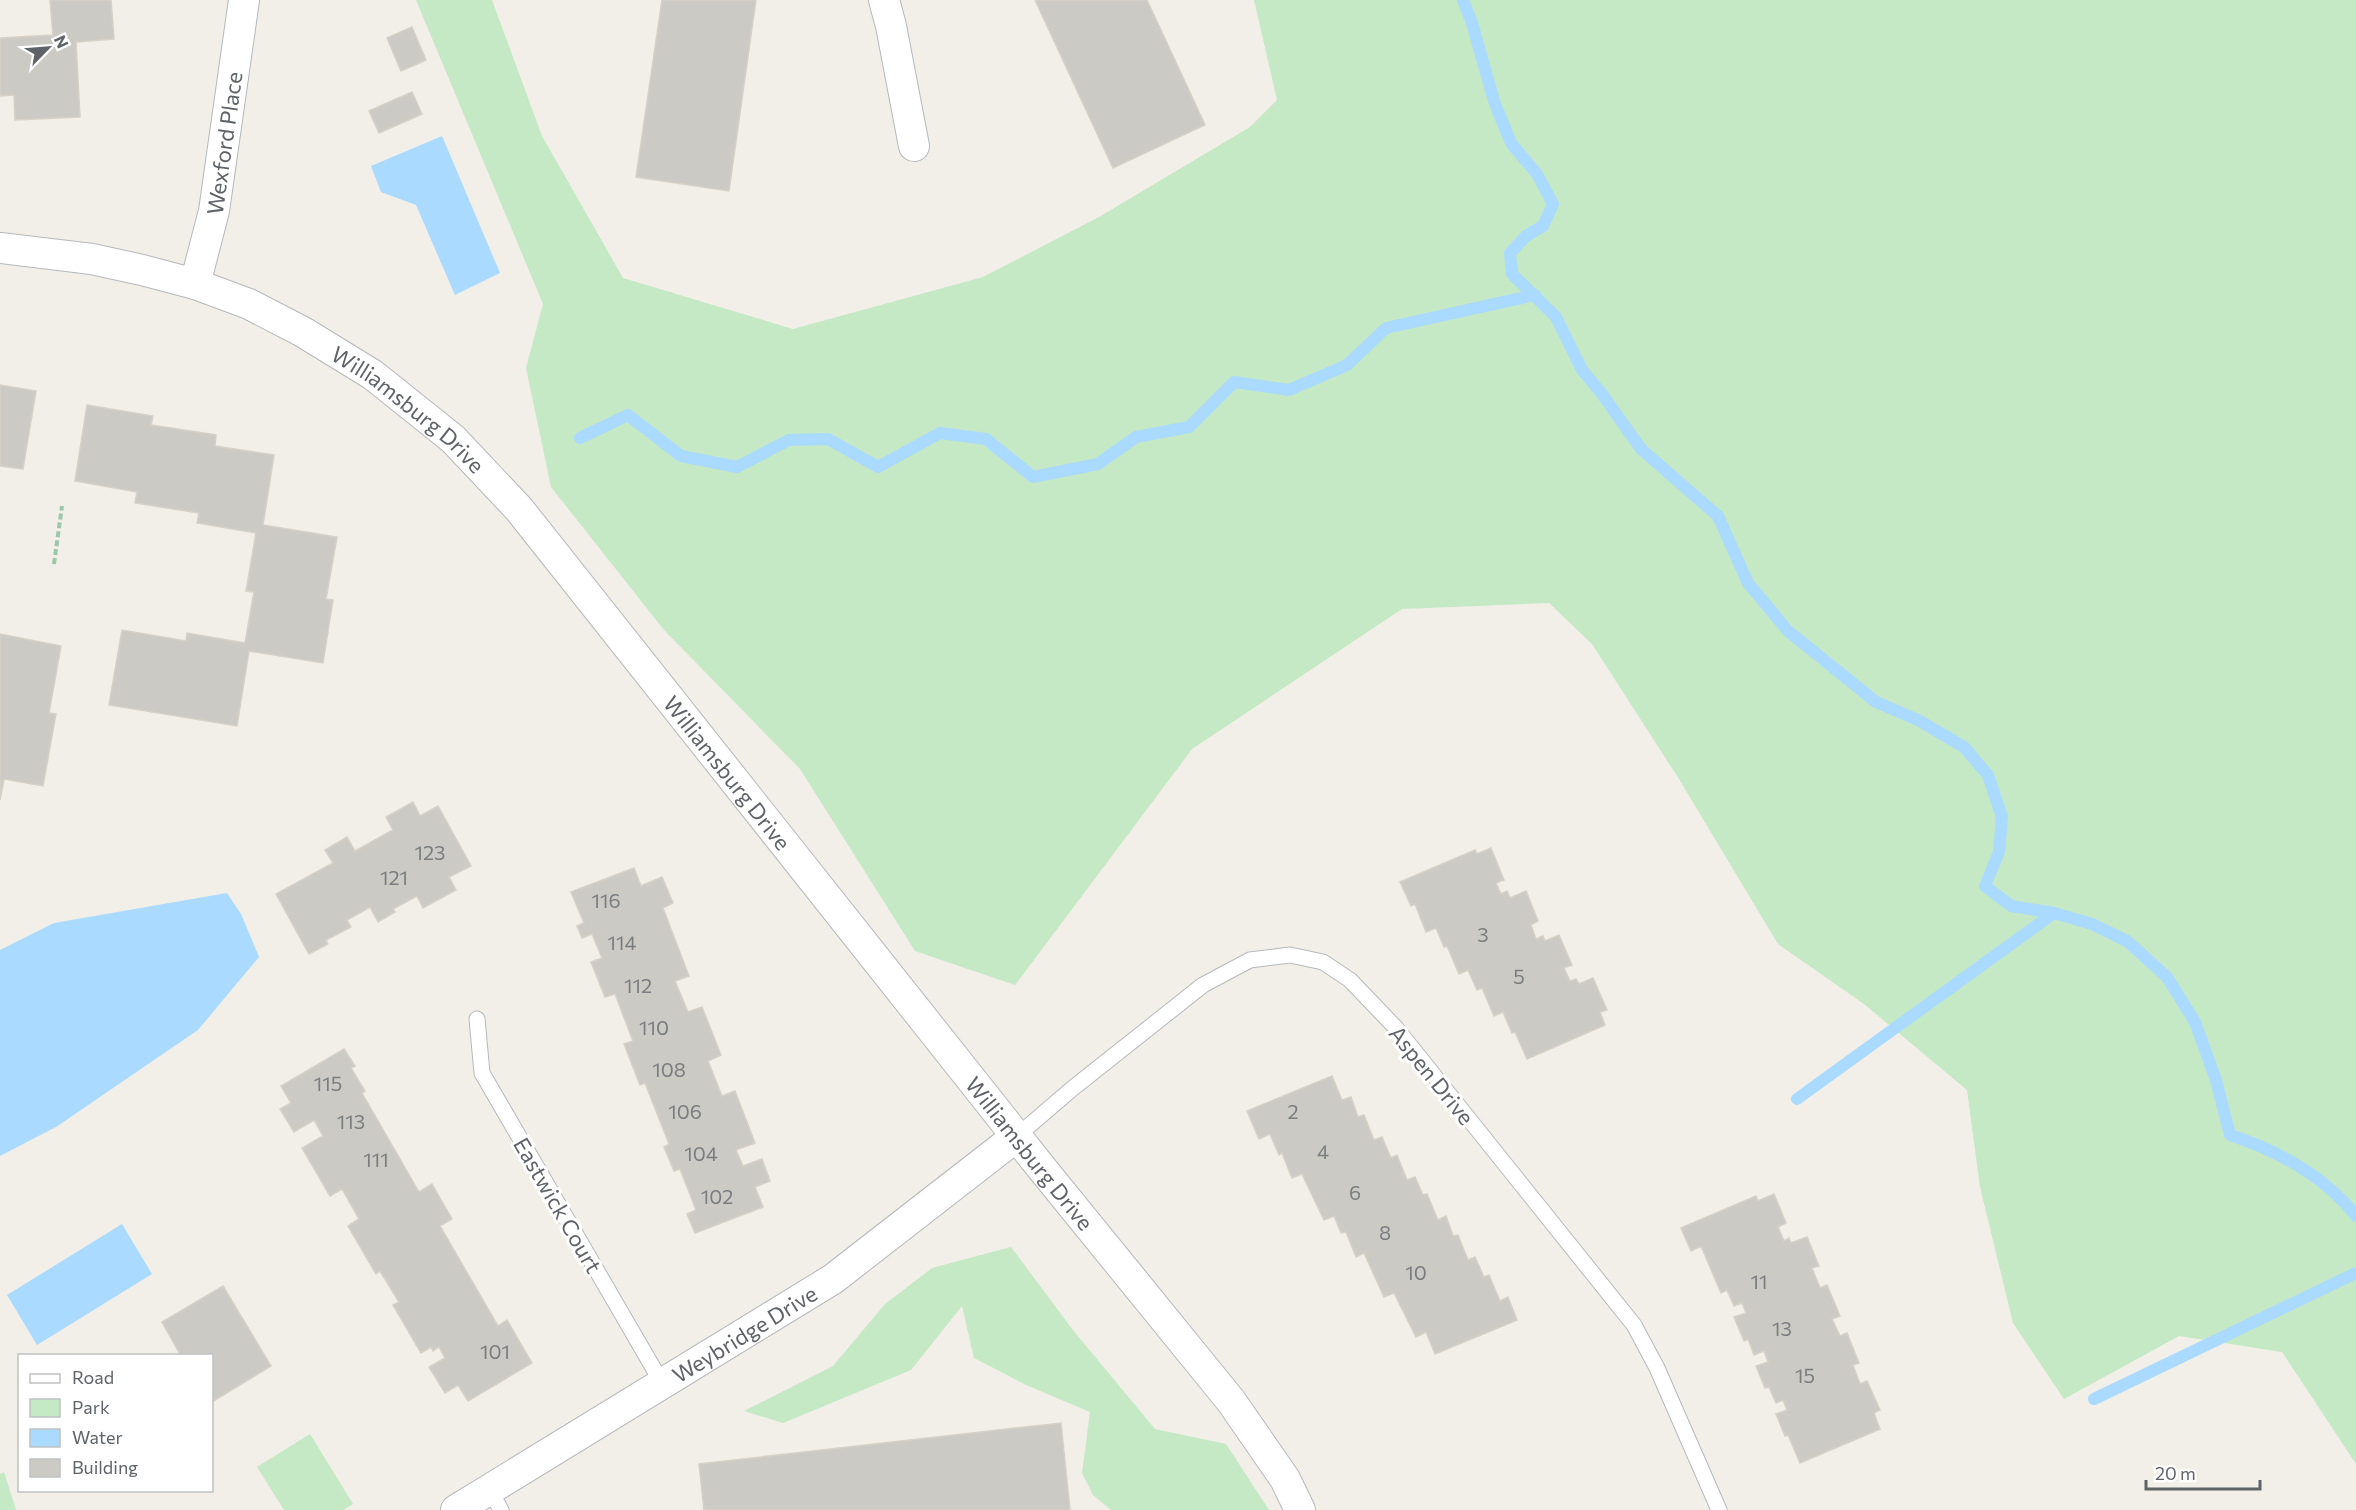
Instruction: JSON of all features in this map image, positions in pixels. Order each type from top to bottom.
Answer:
[{"type":"street","name":"Wexford Place","points":[[195,285],[214,211],[244,0]]},
{"type":"street","points":[[884,0],[914,146]]},
{"type":"street","name":"Williamsburg Drive","points":[[0,248],[92,260],[195,285],[249,304],[303,332],[373,375],[453,439],[519,509],[1017,1136],[1232,1401],[1285,1479],[1300,1510]]},
{"type":"street","name":"Weybridge Drive","points":[[456,1510],[496,1500],[662,1383],[833,1279],[1017,1136]]},
{"type":"lane","name":"Aspen Drive","points":[[1017,1136],[1073,1088],[1203,986],[1251,960],[1290,955],[1323,962],[1350,980],[1396,1028],[1634,1325],[1657,1368],[1719,1510]]},
{"type":"lane","name":"Eastwick Court","points":[[477,1019],[482,1073],[662,1383]]},
{"type":"path","points":[[54,564],[62,506]]},
{"type":"green space","points":[[416,0],[492,0],[542,136],[623,278],[793,329],[983,277],[1099,217],[1250,127],[1277,100],[1254,0],[2356,0],[2356,1464],[2282,1352],[2179,1336],[2064,1399],[2013,1323],[1980,1187],[1967,1090],[1864,1004],[1778,944],[1679,779],[1592,644],[1549,603],[1402,609],[1192,749],[1015,985],[915,951],[800,769],[664,630],[551,487],[526,368],[543,304]]},
{"type":"green space","points":[[1011,1247],[1072,1329],[1155,1429],[1226,1444],[1269,1510],[1111,1510],[1093,1495],[1082,1473],[1090,1412],[1026,1385],[974,1358],[962,1306],[911,1370],[783,1423],[744,1411],[833,1366],[885,1304],[932,1268]]},
{"type":"green space","points":[[310,1434],[353,1504],[343,1510],[284,1510],[257,1467]]},
{"type":"green space","points":[[4,1472],[16,1510],[0,1510],[0,1474]]},
{"type":"water","points":[[442,136],[500,273],[455,295],[416,205],[381,192],[371,166]]},
{"type":"water","points":[[227,893],[241,914],[259,957],[198,1030],[56,1127],[0,1156],[0,950],[54,923]]},
{"type":"water","points":[[122,1224],[152,1274],[37,1345],[7,1295]]},
{"type":"building","points":[[50,0],[111,0],[114,39],[76,42],[80,117],[15,120],[14,95],[0,96],[0,38],[53,35]]},
{"type":"building","points":[[662,0],[756,0],[729,191],[636,177]]},
{"type":"building","points":[[1035,0],[1147,0],[1205,125],[1113,168]]},
{"type":"building","points":[[412,27],[426,60],[401,71],[387,38]]},
{"type":"building","points":[[412,92],[422,114],[379,133],[369,111]]},
{"type":"building","points":[[0,385],[36,391],[23,469],[0,466]]},
{"type":"building","points":[[87,405],[153,416],[151,425],[216,435],[215,446],[274,455],[263,525],[337,537],[326,599],[333,600],[323,663],[249,651],[237,726],[109,705],[122,630],[186,641],[187,633],[245,643],[254,592],[246,591],[256,533],[197,523],[199,513],[135,503],[137,492],[75,481]]},
{"type":"building","points":[[0,634],[61,646],[49,713],[56,714],[43,786],[4,779],[0,800]]},
{"type":"building","points":[[413,802],[420,816],[438,806],[471,866],[449,877],[456,890],[423,908],[417,896],[393,909],[395,912],[378,922],[370,907],[347,920],[351,927],[326,940],[328,944],[309,954],[276,894],[333,863],[325,850],[347,837],[355,851],[393,830],[386,817]]},
{"type":"building","points":[[1491,848],[1504,880],[1496,883],[1501,894],[1507,891],[1510,898],[1526,891],[1538,921],[1531,925],[1536,939],[1543,936],[1545,941],[1559,935],[1572,965],[1564,968],[1570,981],[1576,979],[1579,984],[1593,978],[1607,1010],[1600,1012],[1605,1025],[1527,1059],[1503,1012],[1494,1016],[1482,988],[1477,990],[1468,970],[1459,974],[1436,928],[1426,932],[1415,904],[1411,906],[1400,882],[1475,850],[1477,854]]},
{"type":"building","points":[[634,868],[641,886],[662,877],[673,903],[663,908],[689,976],[675,981],[688,1012],[702,1007],[721,1055],[708,1061],[722,1096],[735,1091],[755,1143],[736,1150],[743,1166],[762,1159],[770,1181],[755,1187],[763,1207],[695,1233],[687,1214],[696,1210],[680,1169],[674,1171],[664,1147],[669,1144],[645,1083],[640,1085],[624,1044],[633,1041],[615,994],[605,997],[591,962],[602,958],[592,934],[582,938],[577,926],[584,923],[571,892]]},
{"type":"building","points":[[344,1049],[355,1066],[351,1068],[365,1091],[362,1093],[419,1192],[432,1184],[452,1219],[440,1226],[498,1326],[507,1320],[532,1363],[468,1401],[458,1385],[445,1393],[429,1367],[445,1358],[439,1347],[433,1351],[431,1347],[421,1353],[393,1305],[399,1302],[380,1271],[376,1274],[348,1226],[359,1219],[342,1189],[330,1196],[302,1148],[323,1136],[314,1120],[294,1132],[280,1109],[291,1103],[281,1086]]},
{"type":"building","points":[[1332,1076],[1342,1100],[1351,1097],[1358,1117],[1364,1115],[1374,1140],[1382,1137],[1391,1158],[1397,1155],[1407,1180],[1415,1177],[1423,1195],[1427,1194],[1438,1220],[1446,1216],[1453,1236],[1458,1235],[1468,1260],[1475,1257],[1484,1277],[1489,1275],[1500,1301],[1508,1297],[1517,1320],[1435,1354],[1426,1332],[1416,1337],[1394,1293],[1384,1297],[1364,1253],[1356,1257],[1346,1232],[1341,1233],[1334,1216],[1324,1220],[1302,1174],[1292,1178],[1282,1153],[1279,1155],[1270,1134],[1259,1139],[1247,1111]]},
{"type":"building","points":[[1774,1194],[1786,1223],[1778,1227],[1784,1241],[1789,1238],[1791,1243],[1807,1237],[1819,1266],[1812,1268],[1820,1288],[1827,1285],[1840,1316],[1832,1319],[1840,1336],[1847,1333],[1859,1363],[1853,1365],[1860,1384],[1867,1381],[1880,1410],[1874,1413],[1880,1429],[1800,1463],[1776,1414],[1787,1410],[1783,1400],[1776,1403],[1769,1387],[1765,1388],[1756,1366],[1768,1362],[1764,1351],[1754,1355],[1748,1339],[1744,1341],[1734,1317],[1746,1313],[1742,1303],[1734,1306],[1727,1290],[1721,1293],[1701,1246],[1691,1251],[1681,1228],[1756,1196],[1758,1201]]},
{"type":"building","points":[[223,1286],[271,1366],[213,1401],[213,1354],[180,1354],[162,1322]]},
{"type":"building","points":[[1061,1423],[1070,1510],[704,1510],[699,1464]]},
{"type":"waterway","points":[[1463,0],[1472,23],[1494,101],[1511,143],[1537,174],[1553,204],[1543,226],[1526,236],[1510,253],[1512,274],[1556,317],[1582,370],[1641,449],[1718,516],[1748,583],[1788,631],[1876,702],[1918,720],[1964,747],[1988,775],[2002,817],[1999,852],[1985,886],[2011,906],[2054,913],[2092,924],[2127,941],[2167,977],[2195,1022],[2216,1080],[2230,1135],[2266,1149],[2299,1166],[2330,1189],[2356,1216]]},
{"type":"waterway","points":[[580,438],[628,415],[681,456],[737,467],[789,440],[828,439],[878,467],[940,433],[986,439],[1033,477],[1098,464],[1136,437],[1189,427],[1234,382],[1289,390],[1347,365],[1386,328],[1535,295]]},
{"type":"waterway","points":[[1797,1099],[2054,913]]},
{"type":"waterway","points":[[2094,1399],[2356,1273]]}]
